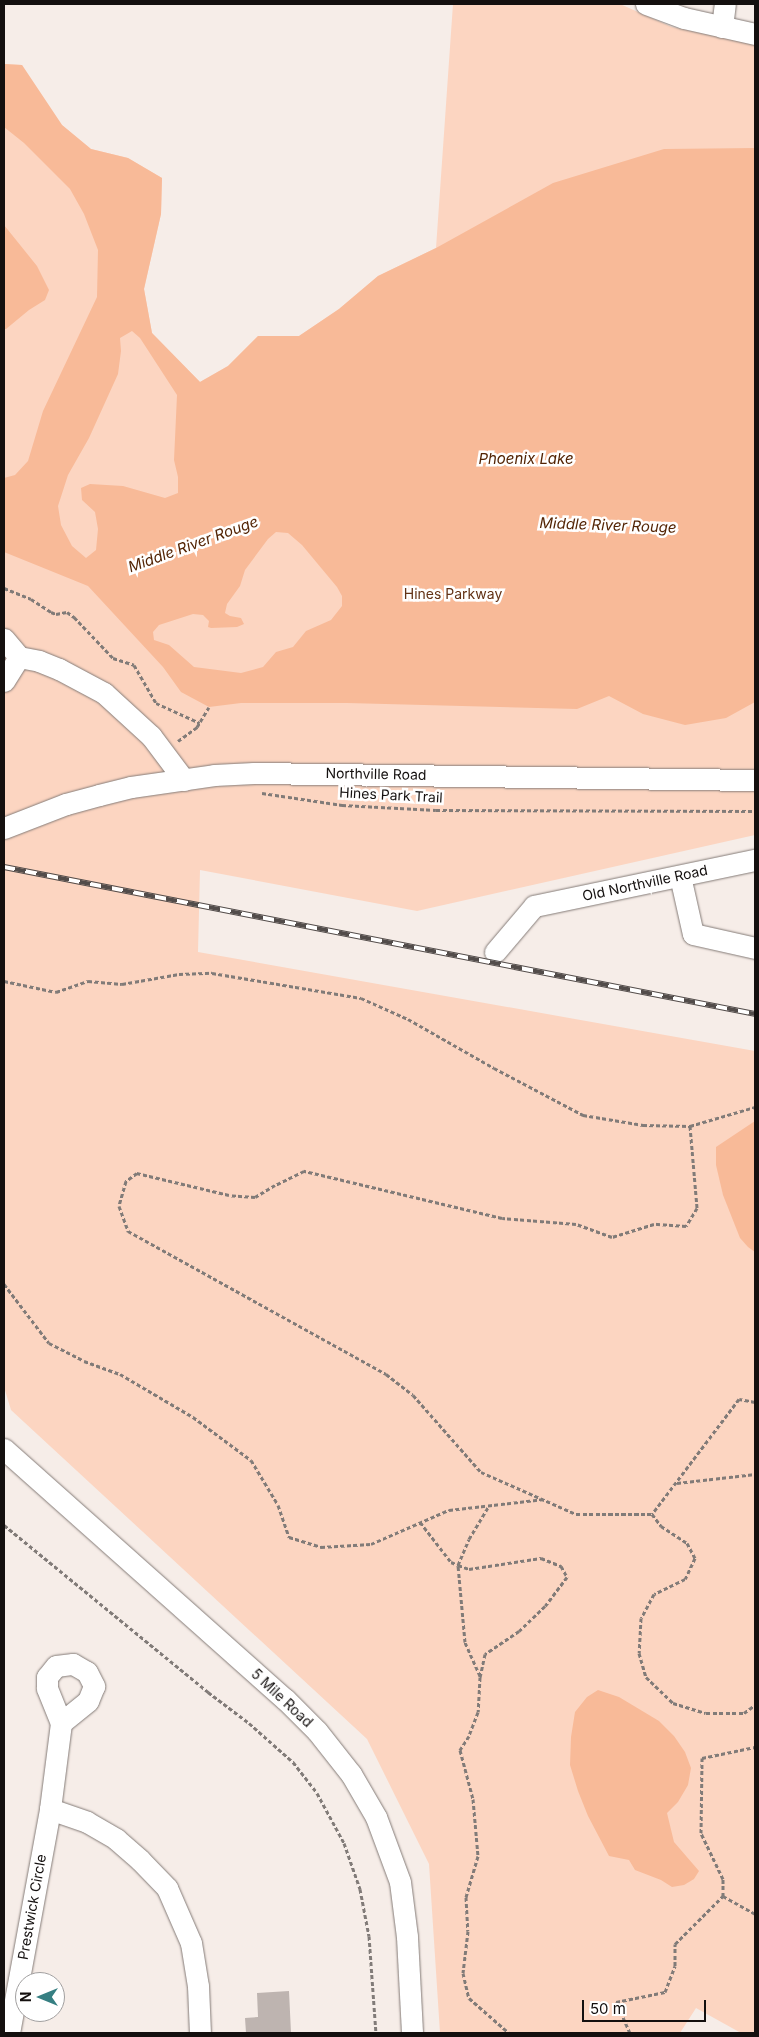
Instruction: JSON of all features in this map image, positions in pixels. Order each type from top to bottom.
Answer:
[{"type":"street","points":[[646,4],[684,18],[755,34]]},
{"type":"street","points":[[722,27],[725,4]]},
{"type":"street","points":[[4,639],[19,657],[59,669],[104,693],[151,736],[184,780]]},
{"type":"street","points":[[4,680],[19,657]]},
{"type":"street","name":"Northville Road","points":[[4,828],[66,804],[99,795],[184,780],[254,773],[755,780]]},
{"type":"street","name":"Old Northville Road","points":[[495,952],[534,906],[755,860]]},
{"type":"street","points":[[680,876],[693,934],[755,948]]},
{"type":"street","name":"5 Mile Road","points":[[4,1449],[285,1699],[318,1731],[351,1774],[376,1817],[400,1882],[406,1928],[412,2033]]},
{"type":"street","name":"Prestwick Circle","points":[[8,2033],[50,1809],[61,1723]]},
{"type":"street","points":[[50,1809],[87,1822],[116,1839],[167,1888],[191,1942],[198,1986],[200,2033]]},
{"type":"path","points":[[4,588],[31,599],[56,614],[67,612],[113,658],[134,665],[156,703],[200,723]]},
{"type":"path","points":[[162,750],[184,738],[200,723],[209,707]]},
{"type":"path","name":"Hines Park Trail","points":[[257,793],[342,805],[436,810],[755,811]]},
{"type":"path","points":[[4,981],[56,992],[88,981],[122,984],[179,974],[212,973],[361,998],[408,1019],[494,1068],[583,1115],[643,1125],[690,1126],[755,1107]]},
{"type":"path","points":[[652,1514],[576,1514],[481,1472],[413,1395],[386,1374],[128,1230],[119,1206],[126,1181],[137,1173],[229,1195],[256,1197],[275,1185],[304,1171],[502,1218],[576,1224],[612,1237],[654,1224],[686,1226],[697,1208],[690,1126]]},
{"type":"path","points":[[4,1284],[49,1343],[84,1361],[120,1374],[193,1417],[250,1460],[278,1505],[289,1537],[321,1547],[371,1544],[449,1510],[544,1499]]},
{"type":"path","points":[[652,1514],[739,1400],[755,1402]]},
{"type":"path","points":[[676,1483],[755,1474]]},
{"type":"path","points":[[480,1677],[465,1642],[458,1565],[469,1538],[489,1505]]},
{"type":"path","points":[[652,1514],[662,1526],[687,1543],[695,1558],[685,1579],[654,1594],[641,1618],[639,1653],[646,1677],[673,1703],[706,1713],[744,1713],[755,1705]]},
{"type":"path","points":[[420,1522],[451,1562],[458,1565],[469,1569],[541,1558],[561,1566],[567,1577],[545,1606],[519,1631],[485,1654],[480,1677],[478,1712],[469,1736],[460,1750],[473,1799],[478,1856],[466,1897],[468,1931],[463,1974],[469,1998],[509,2033]]},
{"type":"path","points":[[4,1525],[208,1692],[250,1723],[293,1762],[318,1793],[344,1842],[360,1889],[369,1936],[376,2033]]},
{"type":"path","points":[[630,2033],[616,2002],[665,1992],[676,1966],[675,1944],[723,1896],[723,1879],[701,1832],[702,1758],[755,1747]]},
{"type":"path","points":[[723,1896],[755,1914]]},
{"type":"green space","name":"Hines Parkway","points":[[453,4],[620,4],[672,27],[755,44],[755,835],[417,911],[200,870],[198,952],[755,1051],[755,2033],[741,2033],[696,2008],[680,2033],[440,2033],[429,1864],[367,1739],[11,1410],[4,1387],[4,64],[22,65],[62,125],[91,149],[128,158],[162,178],[161,214],[144,289],[152,333],[200,382],[228,366],[258,336],[299,336],[339,309],[378,276],[436,248]]},
{"type":"water","name":"Phoenix Lake","points":[[4,64],[22,65],[62,125],[91,149],[128,158],[162,178],[161,214],[144,289],[152,333],[200,382],[228,366],[258,336],[299,336],[339,309],[378,276],[436,248],[553,183],[664,149],[755,148],[755,702],[726,718],[685,725],[643,714],[609,696],[577,709],[347,703],[241,703],[209,707],[181,692],[163,667],[88,586],[4,552],[4,478],[15,475],[28,461],[43,411],[97,297],[98,250],[84,214],[70,189],[24,143],[4,127]],"holes":[[[132,331],[140,338],[177,395],[174,460],[178,477],[178,493],[165,498],[123,486],[90,484],[81,488],[82,500],[95,512],[98,529],[96,550],[86,558],[72,546],[61,525],[58,506],[68,475],[89,438],[118,374],[121,351],[120,338]],[[276,532],[288,533],[302,545],[337,587],[342,596],[342,606],[331,620],[306,631],[293,647],[276,652],[263,667],[241,673],[194,667],[169,645],[154,640],[153,632],[159,625],[193,614],[203,615],[209,621],[208,627],[211,628],[237,627],[244,624],[241,618],[225,613],[227,604],[240,586],[245,570],[268,539]]]},
{"type":"water","points":[[4,225],[37,266],[49,290],[45,300],[29,310],[6,329],[4,329]]},
{"type":"water","points":[[755,1121],[755,1252],[740,1238],[723,1195],[716,1165],[716,1147]]},
{"type":"water","points":[[598,1690],[619,1697],[659,1721],[674,1736],[685,1752],[691,1768],[688,1785],[678,1802],[667,1813],[674,1842],[699,1871],[694,1879],[684,1885],[672,1887],[661,1880],[635,1870],[629,1860],[609,1856],[588,1816],[570,1765],[571,1737],[575,1712],[587,1697]]},
{"type":"building","points":[[289,1991],[291,2033],[246,2033],[245,2018],[258,2017],[257,1993]]},
{"type":"railway","points":[[4,867],[755,1014]]},
{"type":"water label","name":"Middle River Rouge","points":[[608,525]]},
{"type":"water label","name":"Middle River Rouge","points":[[193,544]]}]
